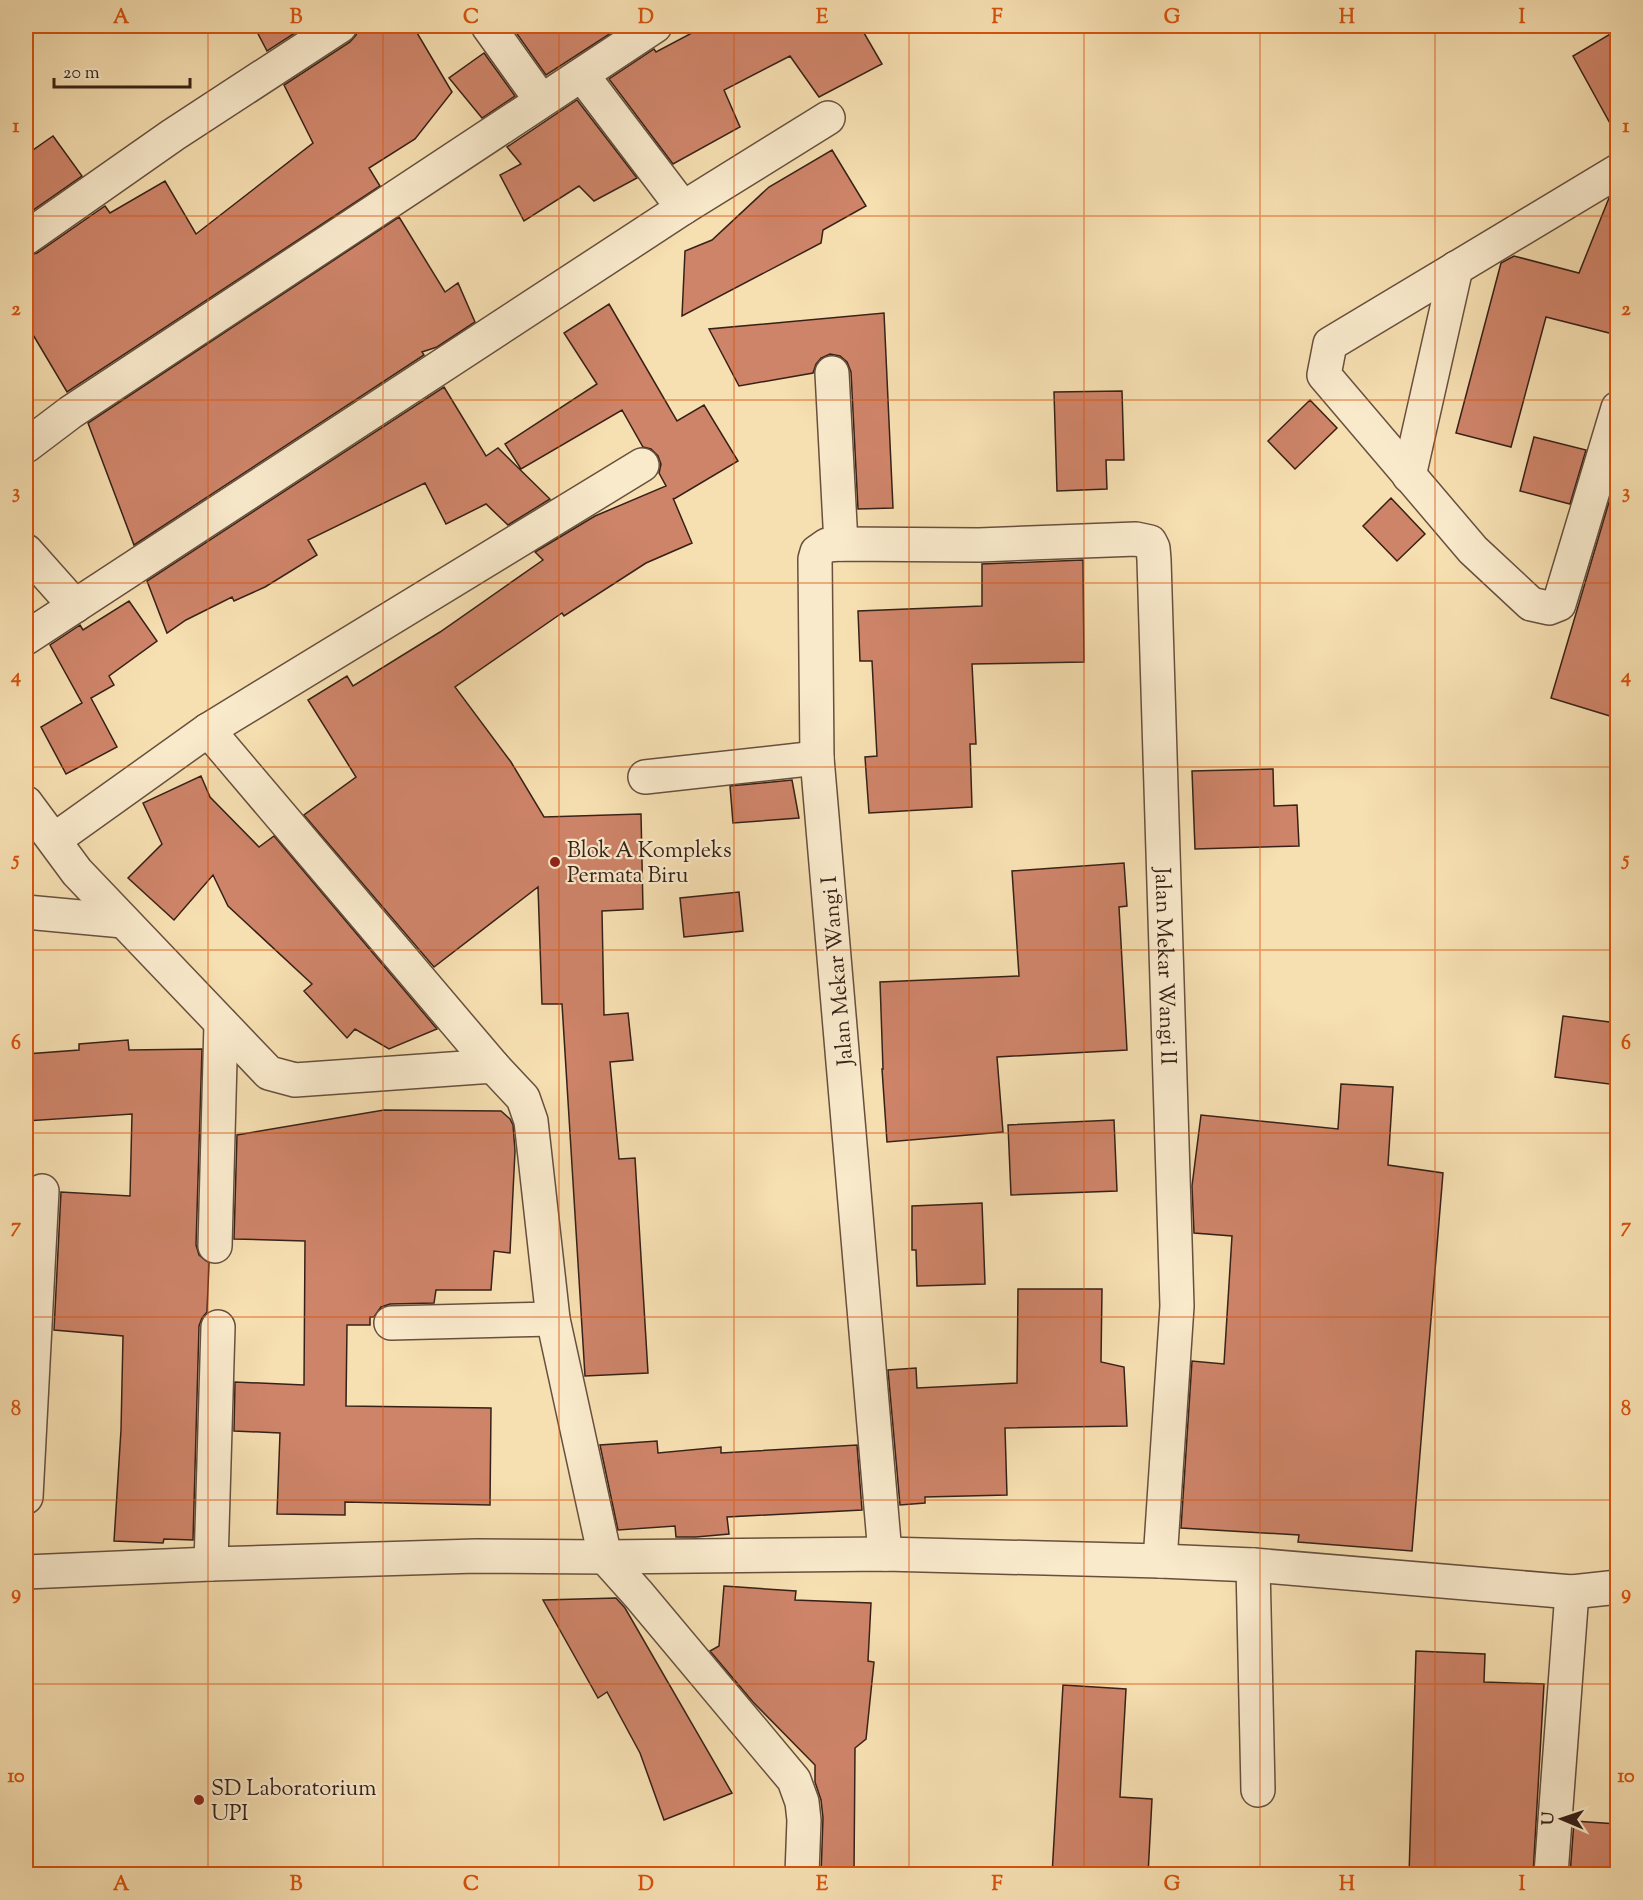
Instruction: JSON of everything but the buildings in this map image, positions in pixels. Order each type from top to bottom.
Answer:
[{"type":"street","points":[[26,238],[173,135],[340,26]]},
{"type":"street","points":[[488,26],[542,100]]},
{"type":"street","points":[[26,446],[71,411],[655,26]]},
{"type":"street","points":[[582,75],[683,208]]},
{"type":"street","points":[[26,638],[683,208],[828,118]]},
{"type":"street","points":[[1617,171],[1330,344],[1324,375],[1473,550],[1531,604],[1549,608],[1559,604],[1617,408]]},
{"type":"street","points":[[1409,476],[1456,268]]},
{"type":"street","points":[[832,373],[841,544]]},
{"type":"street","points":[[54,840],[208,730],[642,465]]},
{"type":"street","name":"Jalan Mekar Wangi II","points":[[979,545],[1136,539],[1150,542],[1153,548],[1177,1305],[1160,1561]]},
{"type":"street","name":"Jalan Mekar Wangi I","points":[[885,1554],[818,758],[815,558],[817,552],[827,545],[979,545]]},
{"type":"street","points":[[26,551],[75,606]]},
{"type":"street","points":[[208,730],[522,1098],[531,1121],[553,1319],[605,1557],[639,1594],[794,1780],[802,1802],[804,1820],[802,1875]]},
{"type":"street","points":[[645,777],[818,758]]},
{"type":"street","points":[[26,802],[77,872],[269,1073],[295,1080],[493,1066]]},
{"type":"street","points":[[26,912],[123,921]]},
{"type":"street","points":[[215,1246],[221,1023]]},
{"type":"street","points":[[26,1497],[42,1191]]},
{"type":"street","points":[[391,1323],[553,1319]]},
{"type":"street","points":[[211,1564],[218,1327]]},
{"type":"street","points":[[26,1572],[476,1556],[885,1554],[1253,1565],[1572,1592],[1617,1587]]},
{"type":"street","points":[[1253,1565],[1257,1790]]},
{"type":"street","points":[[1551,1875],[1572,1592]]},
{"type":"place","name":"Blok A Kompleks Permata Biru","points":[[555,862]]},
{"type":"place","name":"SD Laboratorium UPI","points":[[199,1800]]}]
